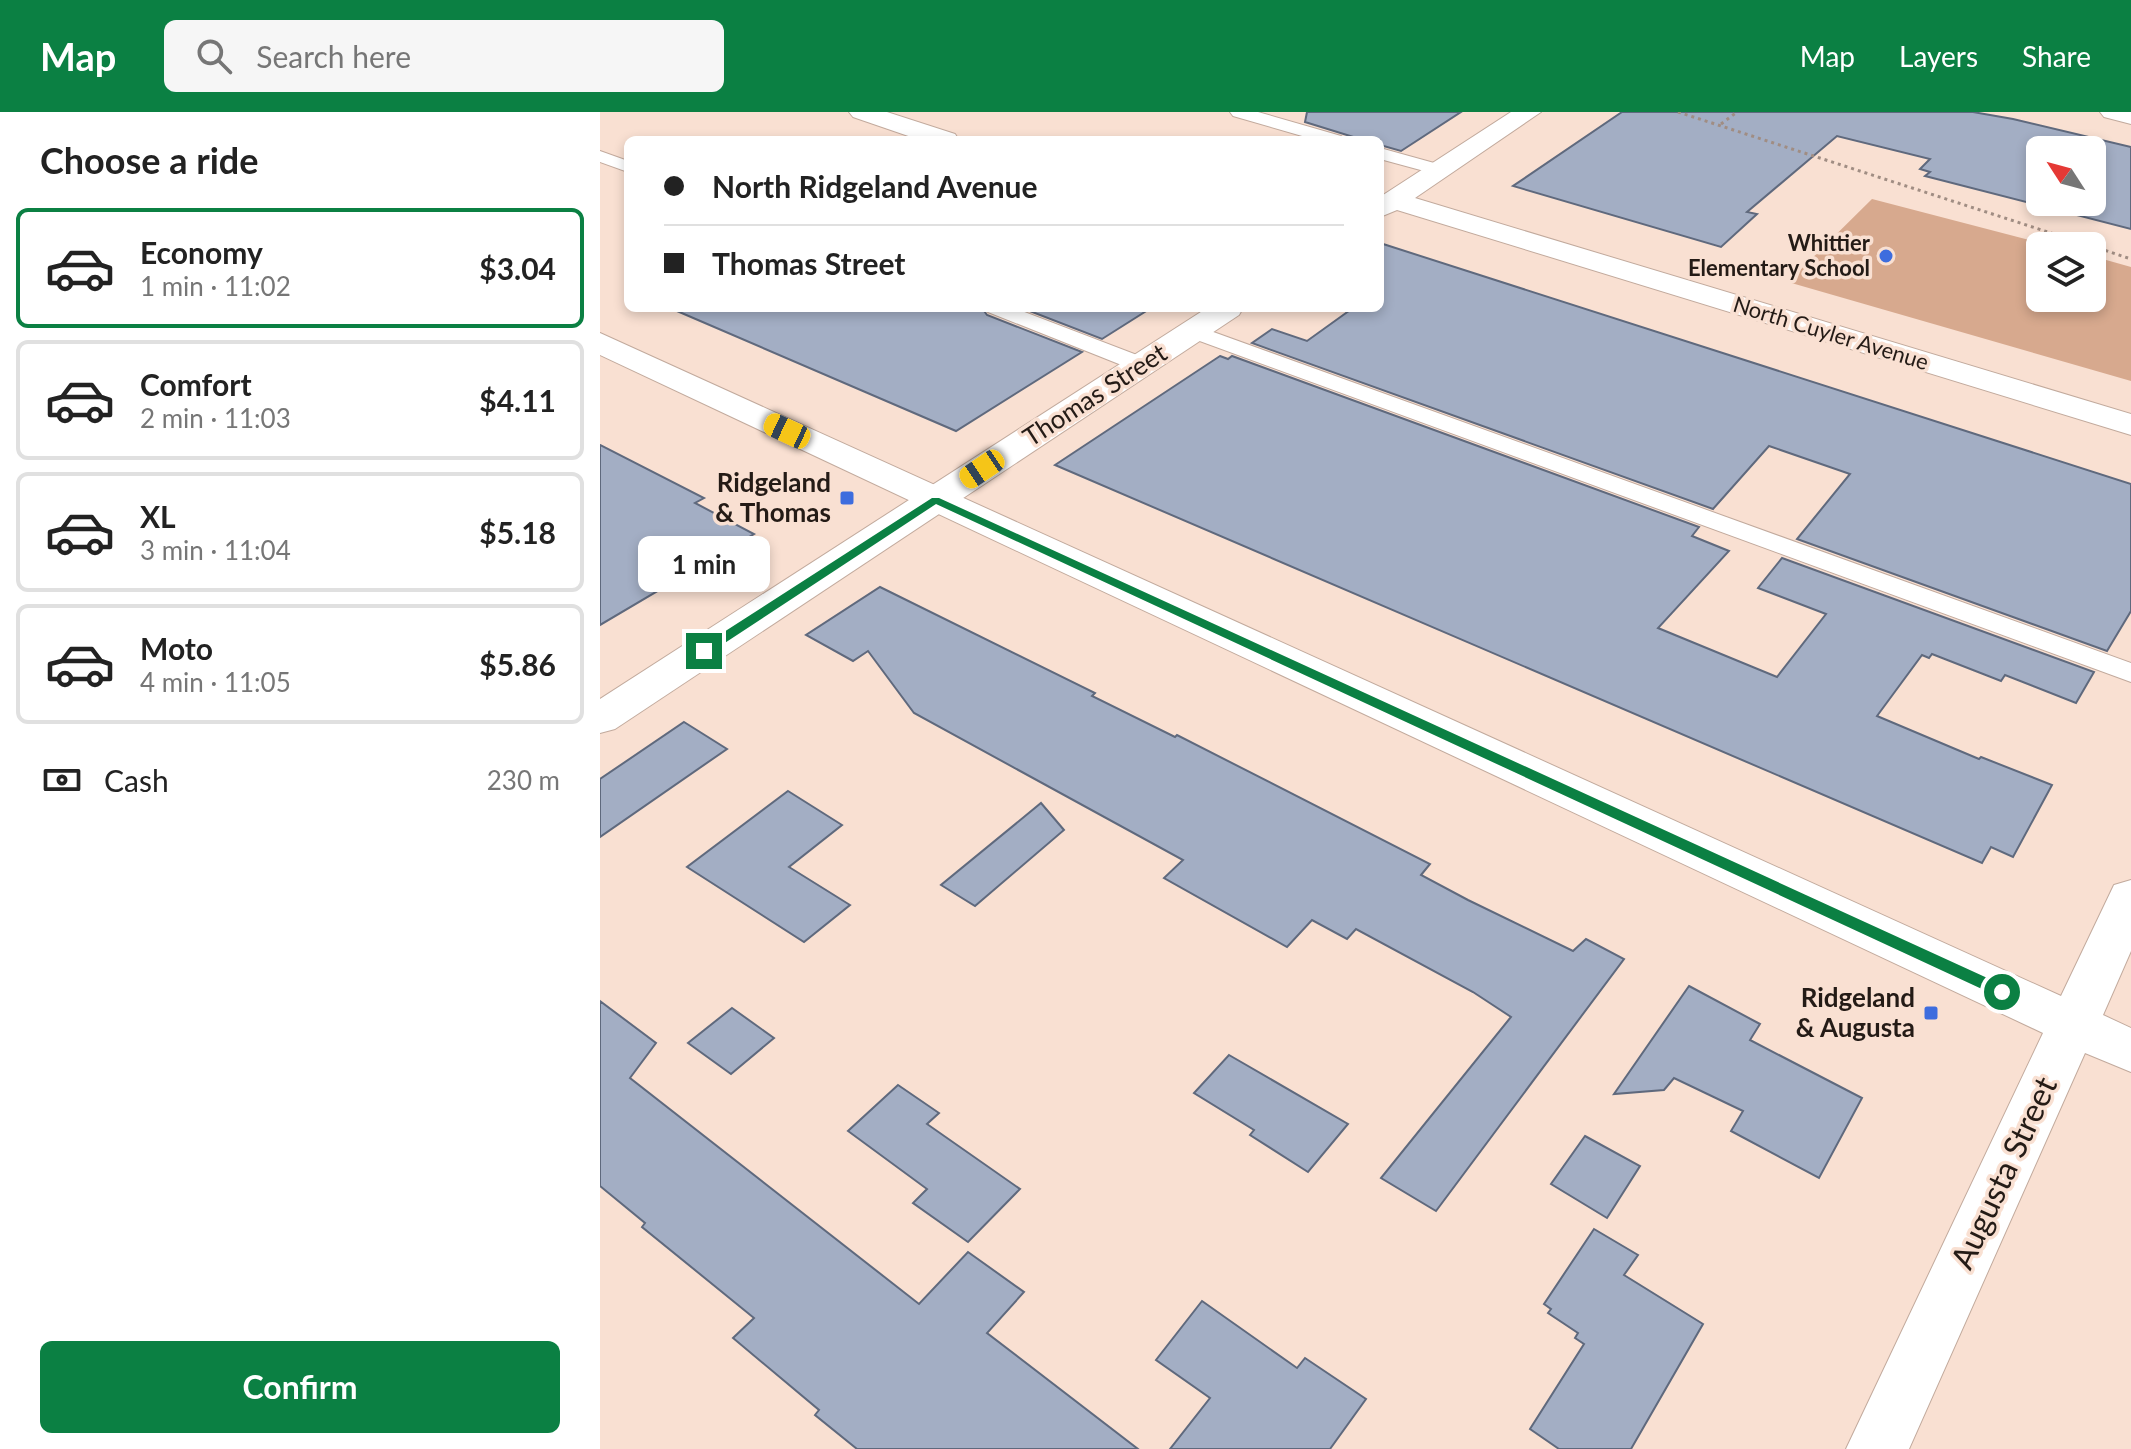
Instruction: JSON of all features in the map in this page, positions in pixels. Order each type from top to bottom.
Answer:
[{"type":"street","points":[[862,112],[934,136]]},
{"type":"street","points":[[1386,205],[1528,112]]},
{"type":"street","points":[[2113,112],[2131,116]]},
{"type":"street","name":"North Cuyler Avenue","points":[[1386,205],[2131,425]]},
{"type":"street","name":"Thomas Street","points":[[600,719],[1222,312]]},
{"type":"street","points":[[600,343],[2131,1051]]},
{"type":"street","name":"Augusta Street","points":[[1877,1449],[2131,898]]},
{"type":"lane","points":[[1239,112],[1321,136]]},
{"type":"lane","points":[[1384,154],[1439,170]]},
{"type":"lane","points":[[600,156],[624,165]]},
{"type":"lane","points":[[1005,312],[1142,365]]},
{"type":"lane","points":[[1194,331],[2131,673]]},
{"type":"path","points":[[1678,112],[2048,232]]},
{"type":"path","points":[[1720,125],[1737,112]]},
{"type":"path","points":[[2106,251],[2131,259]]},
{"type":"shaded area","points":[[1872,199],[2026,239],[2026,312],[2106,312],[2106,260],[2131,267],[2131,381],[1788,282]]},
{"type":"building","points":[[1307,112],[1461,112],[1401,151],[1384,146],[1384,136],[1350,136],[1305,122]]},
{"type":"building","points":[[1622,112],[1973,112],[2085,136],[2026,136],[2026,202],[1925,176],[1930,172],[1920,169],[1930,159],[1837,136],[1747,212],[1757,214],[1721,247],[1513,186]]},
{"type":"building","points":[[2106,141],[2131,147],[2131,229],[2080,216],[2106,216]]},
{"type":"building","points":[[1384,244],[2131,484],[2131,611],[2107,651],[1797,539],[1850,474],[1769,446],[1713,509],[1252,343],[1272,329],[1307,341],[1347,312],[1384,312]]},
{"type":"building","points":[[679,312],[985,312],[1082,352],[956,431]]},
{"type":"building","points":[[1032,312],[1145,312],[1102,339]]},
{"type":"building","points":[[1220,356],[1228,359],[1232,356],[1699,527],[1692,536],[1729,551],[1658,628],[1777,677],[1826,614],[1758,588],[1782,558],[2094,672],[2076,703],[2005,675],[2001,681],[1932,654],[1929,658],[1922,655],[1877,716],[1979,759],[1981,757],[2052,785],[2013,857],[1991,847],[1982,863],[1055,465]]},
{"type":"building","points":[[600,445],[704,498],[695,503],[754,534],[600,625]]},
{"type":"building","points":[[880,587],[1430,864],[1421,875],[1468,900],[1573,951],[1586,939],[1624,959],[1436,1211],[1381,1178],[1511,1017],[1473,992],[1356,929],[1347,939],[1312,920],[1287,947],[1164,878],[1183,860],[914,713],[868,651],[853,661],[806,635]]},
{"type":"building","points":[[684,722],[727,749],[600,837],[600,779]]},
{"type":"building","points":[[788,791],[842,825],[789,867],[850,905],[804,942],[687,867]]},
{"type":"building","points":[[1041,803],[1064,830],[975,906],[941,885]]},
{"type":"building","points":[[1689,986],[1760,1024],[1750,1040],[1862,1098],[1819,1178],[1731,1131],[1743,1111],[1674,1078],[1664,1090],[1614,1094]]},
{"type":"building","points":[[600,1001],[656,1043],[630,1078],[919,1304],[968,1252],[1024,1292],[987,1333],[1138,1449],[857,1449],[815,1415],[819,1410],[733,1338],[754,1318],[642,1227],[645,1223],[600,1186]]},
{"type":"building","points":[[732,1008],[774,1038],[731,1074],[688,1043]]},
{"type":"building","points":[[1229,1055],[1348,1124],[1308,1172],[1250,1135],[1254,1130],[1194,1093]]},
{"type":"building","points":[[898,1085],[939,1113],[927,1124],[1020,1189],[968,1242],[913,1203],[927,1189],[848,1131]]},
{"type":"building","points":[[1585,1136],[1640,1166],[1607,1218],[1551,1184]]},
{"type":"building","points":[[1594,1229],[1638,1255],[1624,1275],[1703,1324],[1631,1449],[1559,1449],[1530,1429],[1584,1344],[1575,1338],[1578,1333],[1548,1313],[1551,1309],[1544,1304]]},
{"type":"building","points":[[1202,1301],[1297,1368],[1305,1358],[1366,1399],[1330,1449],[1170,1449],[1210,1398],[1156,1360]]},
{"type":"place","name":"Whittier Elementary School","points":[[1886,256]]},
{"type":"place","name":"Ridgeland & Thomas","points":[[847,498]]},
{"type":"place","name":"Ridgeland & Augusta","points":[[1931,1013]]},
{"type":"route","points":[[704,651],[935,500],[2002,992]]}]
